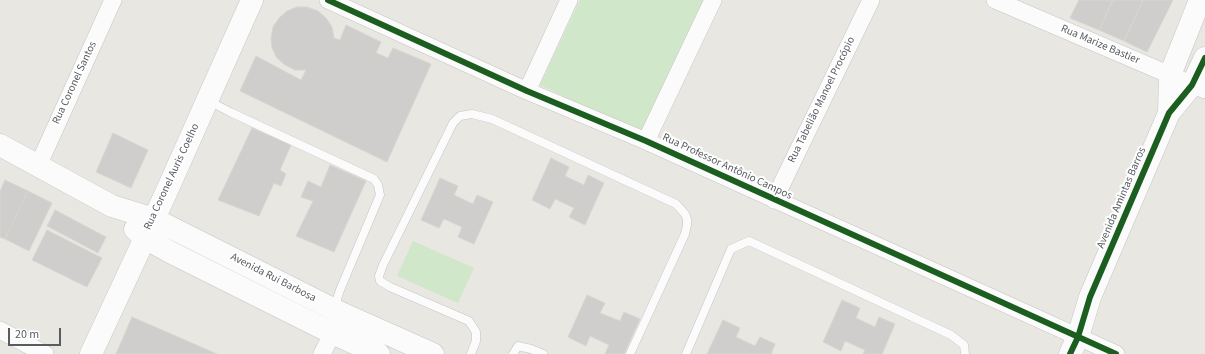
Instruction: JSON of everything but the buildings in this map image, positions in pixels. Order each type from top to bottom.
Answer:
[{"type":"main road","name":"Rua Coronel Auris Coelho","points":[[91,354],[208,101],[252,0]]},
{"type":"main road","name":"Avenida Amintas Barros","points":[[1054,354],[1071,341],[1169,113],[1170,75],[1200,0]]},
{"type":"main road","name":"Avenida Amintas Barros","points":[[1169,113],[1199,87],[1205,58]]},
{"type":"main road","name":"Avenida Rui Barbosa","points":[[0,145],[112,206],[154,218],[337,311],[433,354]]},
{"type":"main road","name":"Avenida Rui Barbosa","points":[[112,206],[144,238],[332,333],[379,354]]},
{"type":"street","name":"Rua Coronel Santos","points":[[38,166],[113,0]]},
{"type":"street","name":"Rua Professor Antônio Campos","points":[[328,0],[527,91],[646,141],[1071,341],[1116,354]]},
{"type":"street","points":[[527,91],[568,0]]},
{"type":"street","points":[[646,141],[713,0]]},
{"type":"street","name":"Rua Tabelião Manoel Procópio","points":[[774,200],[871,0]]},
{"type":"street","name":"Rua Marize Bastier","points":[[995,0],[1199,87]]},
{"type":"street","points":[[322,354],[332,333],[337,311]]},
{"type":"street","points":[[0,330],[45,354]]},
{"type":"lane","points":[[208,101],[374,179],[378,185],[380,194],[340,290],[337,311]]},
{"type":"lane","points":[[471,354],[476,341],[476,332],[469,321],[390,287],[380,281],[379,276],[453,123],[460,116],[472,114],[492,119],[676,204],[685,214],[687,225],[685,234],[630,354]]},
{"type":"lane","points":[[686,354],[731,249],[749,241],[952,336],[964,345],[965,354]]},
{"type":"lane","points":[[513,354],[518,346],[531,348],[543,354]]},
{"type":"green space","points":[[580,0],[705,0],[642,134],[540,85]]},
{"type":"green space","points":[[413,241],[474,268],[458,303],[397,276]]},
{"type":"cycle path","points":[[328,0],[527,91],[646,141],[1116,354]]},
{"type":"cycle path","points":[[1070,354],[1078,337],[1090,297],[1169,113],[1192,85],[1205,58]]}]
